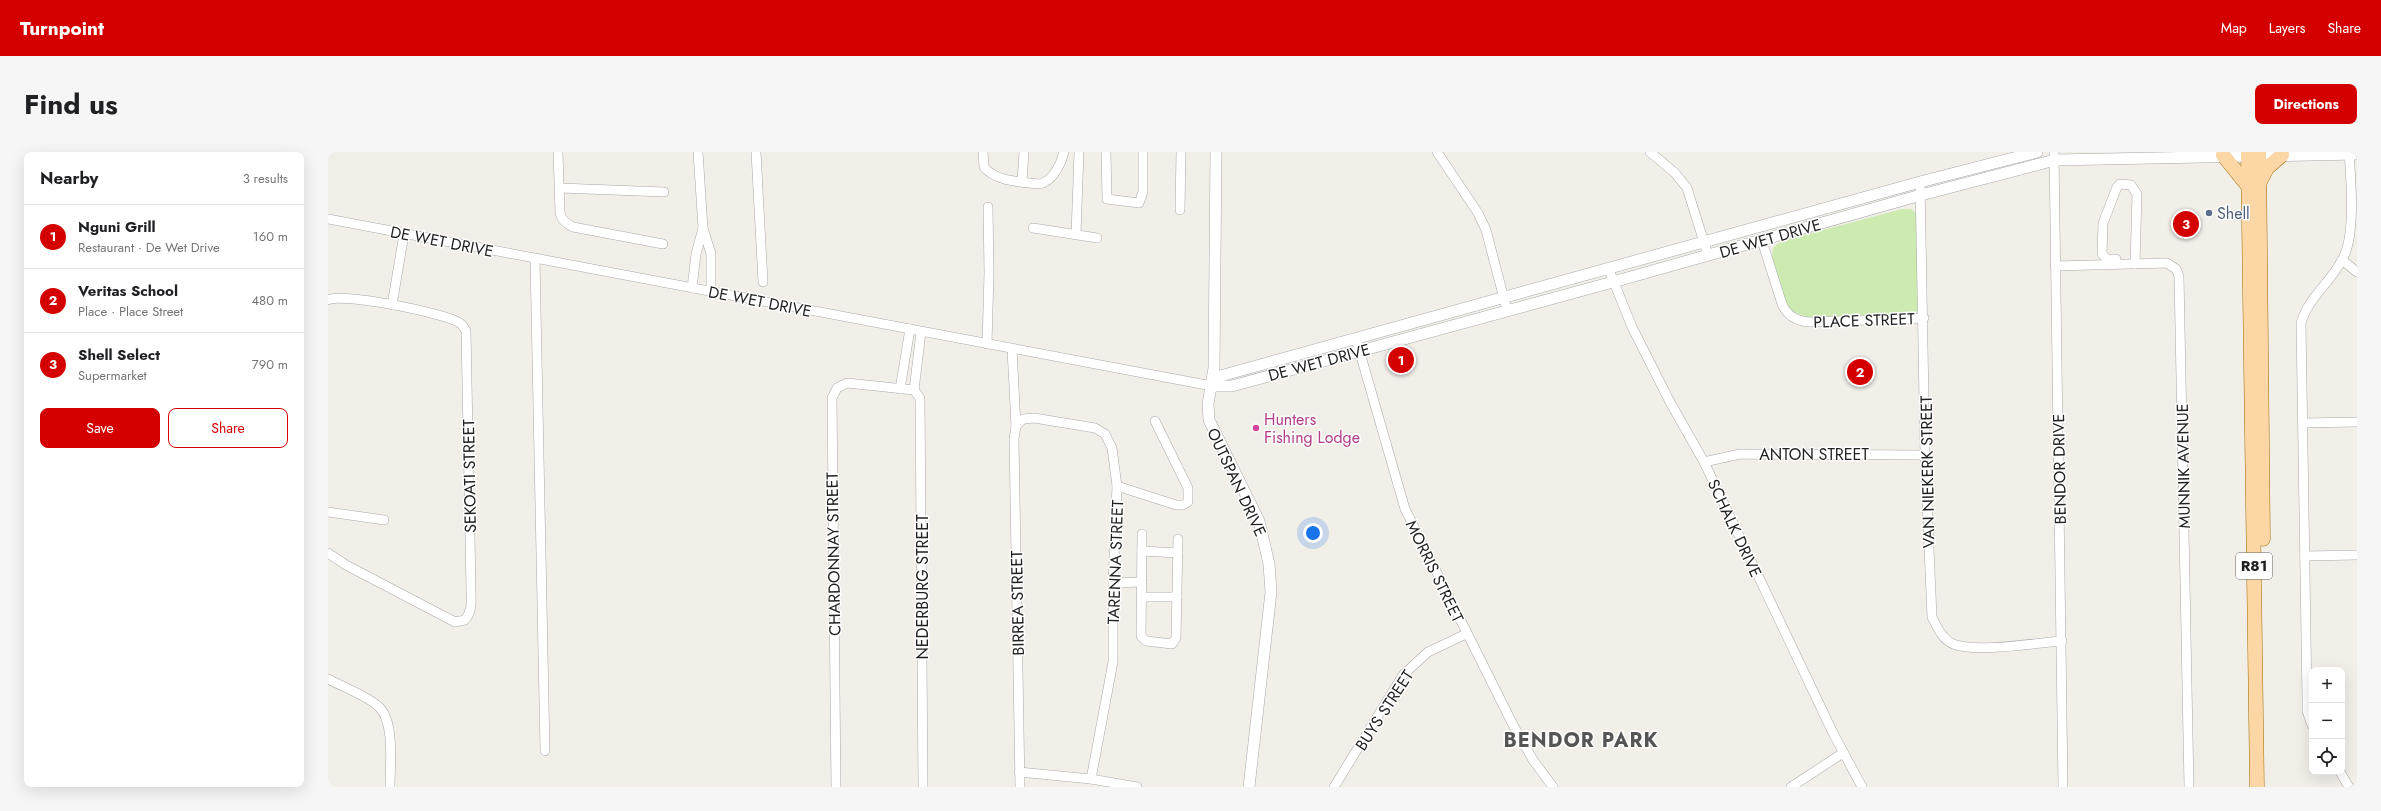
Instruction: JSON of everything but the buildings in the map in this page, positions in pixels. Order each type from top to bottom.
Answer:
[{"type":"main road","name":"R81","points":[[2253,153],[2257,787]]},
{"type":"main road","points":[[2223,155],[2253,185],[2282,155]]},
{"type":"main road","name":"R81","points":[[2253,185],[2266,787]]},
{"type":"street","points":[[558,152],[560,212],[561,218],[566,224],[573,227],[663,244]]},
{"type":"street","points":[[698,152],[704,228],[711,254],[711,292]]},
{"type":"street","points":[[756,152],[763,282]]},
{"type":"street","points":[[982,152],[984,167],[988,172],[1004,179],[1038,184],[1045,183],[1059,167],[1064,152]]},
{"type":"street","points":[[1022,181],[1024,152]]},
{"type":"street","points":[[1076,234],[1079,152]]},
{"type":"street","points":[[1106,152],[1107,199],[1139,203],[1143,192],[1143,152]]},
{"type":"street","points":[[1180,210],[1181,152]]},
{"type":"street","name":"OUTSPAN DRIVE","points":[[1216,152],[1212,382],[1208,410],[1210,426],[1259,521],[1271,578],[1271,592],[1250,787]]},
{"type":"street","points":[[1437,152],[1482,221],[1507,310]]},
{"type":"street","points":[[1650,152],[1675,173],[1685,184],[1708,255]]},
{"type":"street","name":"DE WET DRIVE","points":[[1212,382],[1504,297],[1609,270],[1920,182],[2037,152]]},
{"type":"street","name":"DE WET DRIVE","points":[[328,219],[1012,349],[1193,381],[1212,382],[1232,386],[1762,241],[2055,156],[2186,158],[2253,153],[2282,155],[2352,154]]},
{"type":"street","points":[[2309,717],[2307,711],[2301,323],[2309,303],[2342,260],[2351,234],[2352,154]]},
{"type":"street","name":"BENDOR DRIVE","points":[[2055,156],[2063,787]]},
{"type":"street","name":"VAN NIEKERK STREET","points":[[1920,182],[1924,318],[1925,455],[1932,617],[1937,629],[1952,643],[1963,646],[2062,642]]},
{"type":"street","points":[[2120,184],[2131,185],[2137,194],[2135,261],[2107,259],[2102,254],[2103,223],[2115,190],[2120,184]]},
{"type":"street","points":[[560,188],[664,192]]},
{"type":"street","points":[[987,344],[989,273],[988,207]]},
{"type":"street","points":[[692,288],[696,254],[704,228]]},
{"type":"street","points":[[1033,228],[1097,238]]},
{"type":"street","points":[[328,300],[338,297],[392,304],[404,234]]},
{"type":"street","name":"PLACE STREET","points":[[1762,241],[1782,304],[1787,313],[1795,318],[1809,322],[1924,318]]},
{"type":"street","points":[[535,259],[545,751]]},
{"type":"street","points":[[2342,260],[2357,272]]},
{"type":"street","name":"MUNNIK AVENUE","points":[[2056,266],[2135,261],[2167,263],[2176,269],[2179,276],[2190,787]]},
{"type":"street","name":"SCHALK DRIVE","points":[[1609,270],[1613,282],[1665,393],[1704,462],[1843,753],[1862,787]]},
{"type":"street","name":"SEKOATI STREET","points":[[328,553],[346,565],[455,622],[465,620],[471,609],[466,331],[459,322],[392,304]]},
{"type":"street","points":[[910,329],[900,389],[914,390]]},
{"type":"street","name":"NEDERBURG STREET","points":[[921,332],[914,390],[920,398],[923,787]]},
{"type":"street","name":"MORRIS STREET","points":[[1356,339],[1404,509],[1466,634],[1533,760],[1553,787]]},
{"type":"street","name":"BIRREA STREET","points":[[1012,349],[1018,423],[1020,787]]},
{"type":"street","name":"CHARDONNAY STREET","points":[[836,787],[832,398],[837,388],[847,383],[900,389]]},
{"type":"street","name":"TARENNA STREET","points":[[1018,423],[1034,418],[1095,428],[1105,434],[1112,448],[1117,486],[1113,582],[1112,670],[1091,779]]},
{"type":"street","points":[[1117,486],[1176,505],[1183,505],[1188,502],[1188,488],[1156,421]]},
{"type":"street","points":[[2303,423],[2357,422]]},
{"type":"street","name":"ANTON STREET","points":[[1704,462],[1740,454],[1925,455]]},
{"type":"street","points":[[328,512],[384,520]]},
{"type":"street","points":[[1142,534],[1141,636],[1143,639],[1172,644],[1176,638],[1178,539]]},
{"type":"street","points":[[1142,551],[1178,553]]},
{"type":"street","points":[[2305,556],[2357,555]]},
{"type":"street","points":[[1113,582],[1142,582]]},
{"type":"street","points":[[1142,597],[1177,597]]},
{"type":"street","name":"BUYS STREET","points":[[1334,787],[1403,675],[1428,652],[1466,634]]},
{"type":"street","points":[[328,679],[378,706],[385,714],[389,730],[390,787]]},
{"type":"street","points":[[1791,787],[1843,753]]},
{"type":"street","points":[[1019,772],[1091,779],[1137,787]]},
{"type":"street","points":[[2342,775],[2349,787]]},
{"type":"green space","points":[[1902,209],[1911,209],[1917,214],[1918,311],[1909,315],[1806,317],[1790,310],[1784,298],[1773,261],[1773,249],[1778,243]]},
{"type":"place","name":"Shell","points":[[2209,213]]},
{"type":"place","name":"Shell Select","points":[[2186,224]]},
{"type":"place","name":"Nguni Grill","points":[[1401,360]]},
{"type":"place","name":"Veritas School","points":[[1860,372]]},
{"type":"place","name":"Hunters Fishing Lodge","points":[[1256,428]]},
{"type":"district","name":"BENDOR PARK","points":[[1581,740]]}]
